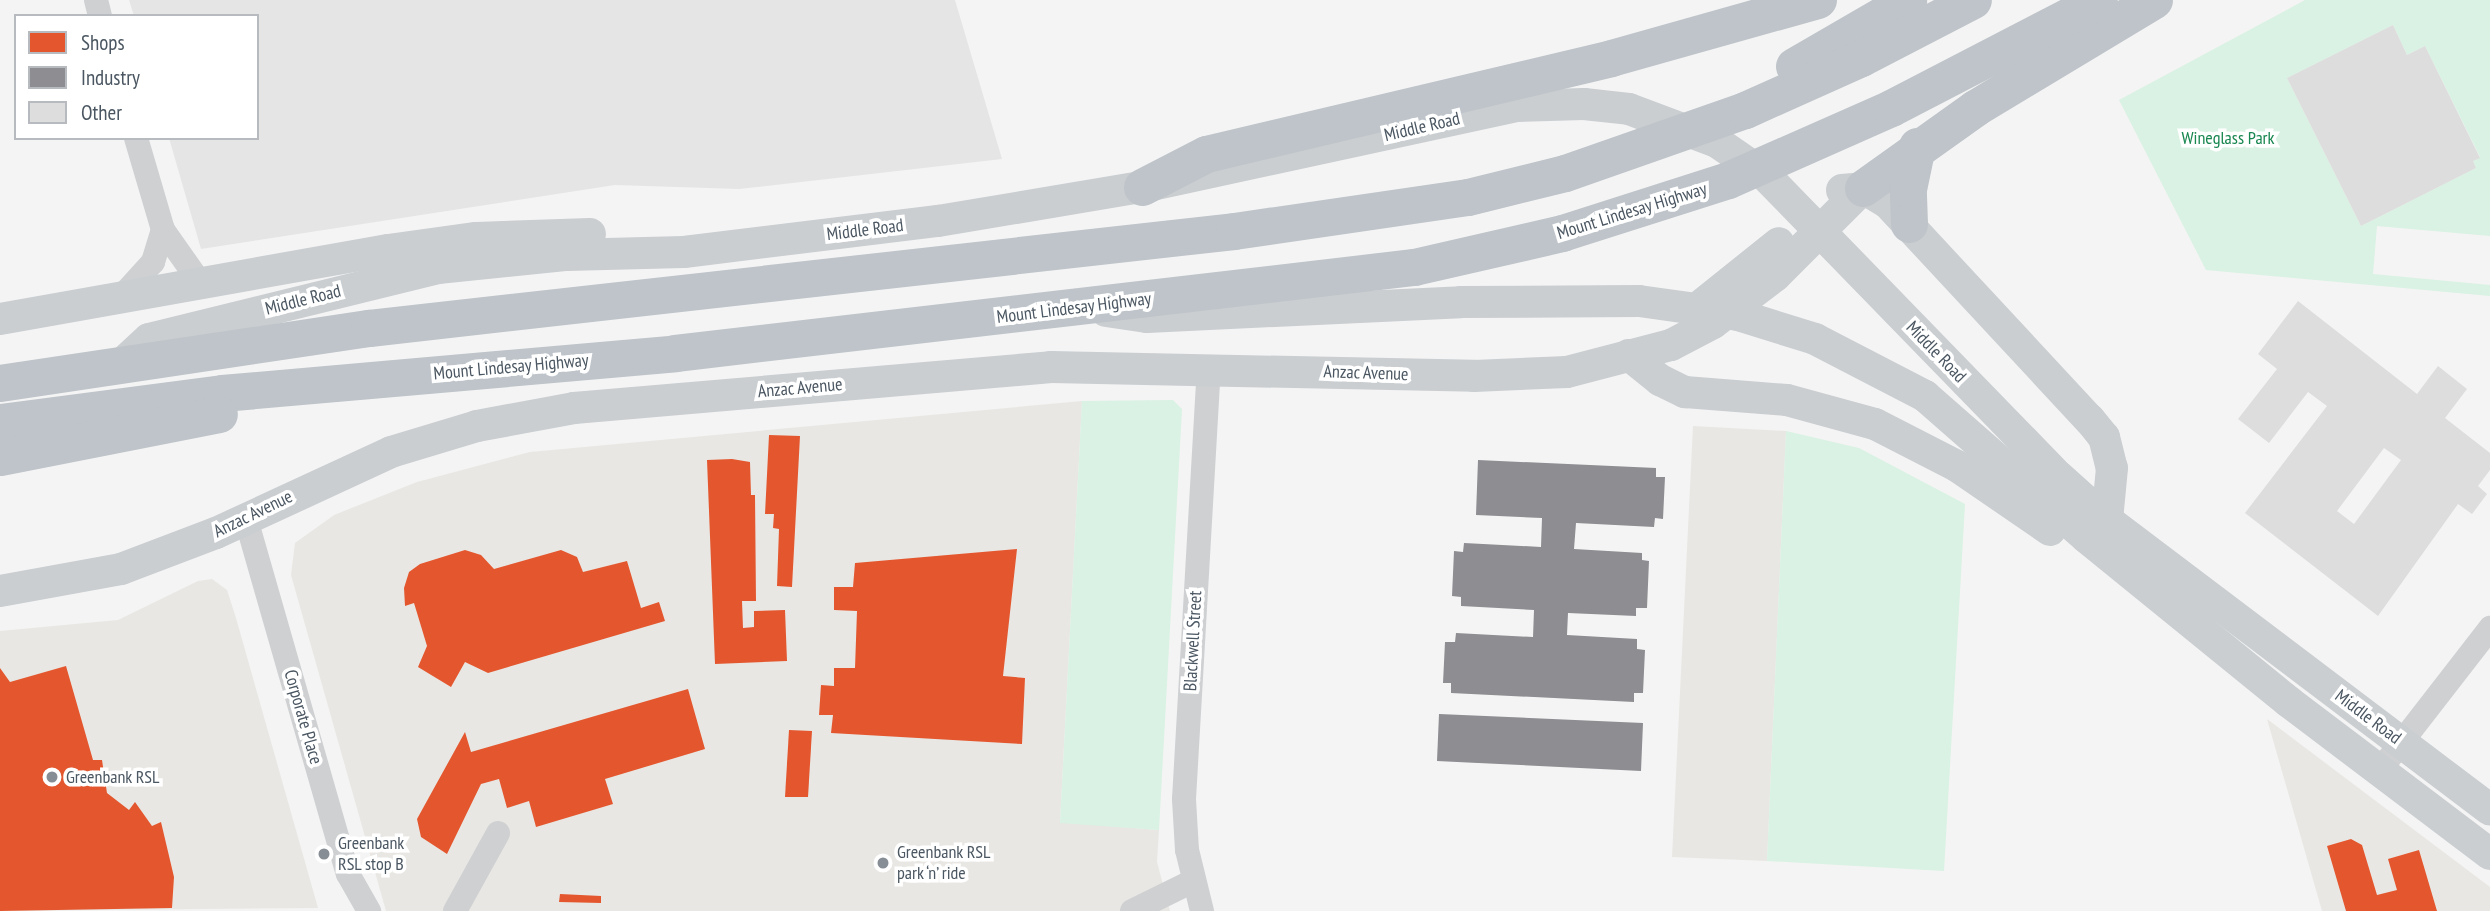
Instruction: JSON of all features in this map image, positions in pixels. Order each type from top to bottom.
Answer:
[{"type":"highway","points":[[1142,187],[1206,154],[1611,58],[1818,0]]},
{"type":"highway","points":[[1745,110],[1774,77],[1908,0]]},
{"type":"highway","points":[[0,383],[369,328],[1389,211],[1565,173],[1745,110],[1861,58],[1973,0]]},
{"type":"highway","name":"Mount Lindesay Highway","points":[[0,422],[269,388],[675,353],[1414,267],[1631,214],[1799,150],[1891,108],[2099,0]]},
{"type":"highway","points":[[1864,188],[1917,146],[2154,0]]},
{"type":"highway","points":[[1909,224],[1908,189],[1917,146]]},
{"type":"highway","points":[[0,457],[228,412],[269,388]]},
{"type":"main road","name":"Middle Road","points":[[123,363],[149,339],[438,268],[566,255],[684,252],[756,240],[938,221],[1142,187],[1517,106],[1584,104],[1629,109],[1717,142],[1778,187],[2049,468],[2096,528],[2380,770],[2490,854]]},
{"type":"main road","points":[[1629,355],[1660,380],[1685,392],[1787,400],[1875,425],[1957,466],[2049,529],[2096,528],[2112,468],[2104,438],[1909,224],[1888,203],[1864,188]]},
{"type":"main road","name":"Anzac Avenue","points":[[0,591],[121,569],[246,519],[352,467],[412,445],[477,426],[574,408],[1051,367],[1528,375],[1567,372],[1629,355],[1730,284],[1827,197],[1839,190],[1864,188]]},
{"type":"main road","points":[[0,319],[199,281],[477,238],[684,231],[756,240]]},
{"type":"main road","name":"Middle Road","points":[[1082,307],[1147,317],[1461,302],[1639,300],[1703,308],[1780,327],[1861,360],[1925,396],[2096,528],[2399,740],[2490,810]]},
{"type":"street","points":[[137,140],[163,230],[199,281]]},
{"type":"street","points":[[123,295],[153,262],[163,230]]},
{"type":"street","name":"Blackwell Street","points":[[1202,911],[1193,881],[1184,799],[1209,368]]},
{"type":"street","name":"Corporate Place","points":[[246,519],[348,874],[369,911]]},
{"type":"street","points":[[2380,770],[2399,740],[2490,628]]},
{"type":"street","points":[[455,911],[498,833]]},
{"type":"street","points":[[1132,911],[1193,881]]},
{"type":"shaded area","points":[[129,0],[955,0],[1002,159],[739,189],[615,185],[201,249],[170,140],[259,140],[259,14],[133,14]]},
{"type":"shaded area","points":[[1082,401],[1060,822],[1159,830],[1157,862],[1170,911],[386,911],[291,575],[295,543],[334,515],[417,482],[530,452]]},
{"type":"shaded area","points":[[1693,426],[1786,431],[1767,861],[1672,857]]},
{"type":"shaded area","points":[[212,579],[227,590],[318,908],[0,911],[0,631],[118,620],[198,581]]},
{"type":"shaded area","points":[[2267,719],[2490,887],[2490,911],[2322,911]]},
{"type":"green space","name":"Wineglass Park","points":[[2305,0],[2490,0],[2490,236],[2377,226],[2373,274],[2490,285],[2490,296],[2206,270],[2119,100]],"holes":[[[2393,25],[2407,55],[2425,46],[2480,157],[2473,161],[2476,168],[2361,226],[2287,78]]]},
{"type":"green space","points":[[1173,400],[1182,409],[1159,830],[1060,823],[1082,401]]},
{"type":"green space","points":[[1786,431],[1859,448],[1965,504],[1944,871],[1767,861]]},
{"type":"building: Shops","points":[[769,435],[800,436],[792,587],[777,586],[779,529],[773,528],[774,514],[765,514]]},
{"type":"building: Shops","points":[[732,459],[750,462],[751,495],[755,495],[756,601],[742,601],[743,628],[754,627],[754,611],[785,610],[787,661],[715,664],[707,460]]},
{"type":"building: Shops","points":[[1017,549],[1003,676],[1025,678],[1022,744],[831,733],[833,715],[819,715],[821,685],[834,686],[834,668],[855,668],[857,611],[834,610],[834,587],[853,587],[855,563]]},
{"type":"building: Shops","points":[[465,550],[481,555],[494,569],[561,550],[577,557],[583,572],[627,561],[641,608],[659,602],[665,621],[488,673],[465,662],[451,687],[418,667],[427,646],[414,603],[405,606],[404,588],[409,572],[420,564]]},
{"type":"building: Shops","name":"Greenbank RSL","points":[[66,666],[93,760],[102,760],[107,793],[129,810],[135,802],[152,826],[161,822],[174,877],[172,908],[0,911],[0,668],[10,682]]},
{"type":"building: Shops","points":[[688,689],[705,749],[605,779],[613,804],[536,827],[529,801],[507,808],[499,779],[481,784],[447,854],[421,837],[417,819],[465,732],[471,752]]},
{"type":"building: Shops","points":[[789,730],[812,731],[808,797],[785,797]]},
{"type":"building: Shops","points":[[2351,839],[2362,845],[2377,895],[2397,890],[2388,859],[2419,850],[2437,911],[2346,911],[2327,846]]},
{"type":"building: Shops","points":[[560,894],[601,896],[601,903],[559,902]]},
{"type":"building: Industry","points":[[1478,460],[1656,468],[1656,477],[1665,477],[1663,519],[1655,518],[1654,527],[1576,523],[1574,549],[1642,553],[1642,560],[1649,561],[1647,608],[1636,608],[1636,616],[1568,613],[1567,635],[1637,639],[1637,649],[1645,650],[1643,693],[1634,693],[1634,702],[1451,693],[1451,683],[1443,683],[1445,642],[1455,642],[1456,633],[1533,637],[1534,610],[1461,606],[1461,597],[1452,596],[1454,551],[1463,552],[1464,543],[1541,547],[1542,518],[1476,515]]},
{"type":"building: Industry","points":[[1439,714],[1643,723],[1641,771],[1437,761]]},
{"type":"building: Other","points":[[2393,25],[2407,55],[2425,46],[2480,158],[2473,161],[2476,168],[2361,226],[2287,78]]},
{"type":"building: Other","points":[[2298,301],[2417,394],[2438,366],[2467,389],[2445,418],[2490,453],[2490,470],[2478,486],[2487,494],[2472,514],[2458,504],[2378,616],[2245,513],[2327,406],[2308,392],[2269,443],[2238,419],[2277,369],[2258,354]],"holes":[[[2384,448],[2401,460],[2354,524],[2337,511]]]},
{"type":"place","name":"Greenbank RSL","points":[[52,777]]},
{"type":"place","name":"Greenbank RSL stop B","points":[[324,854]]},
{"type":"place","name":"Greenbank RSL park ‘n’ ride","points":[[883,863]]}]
